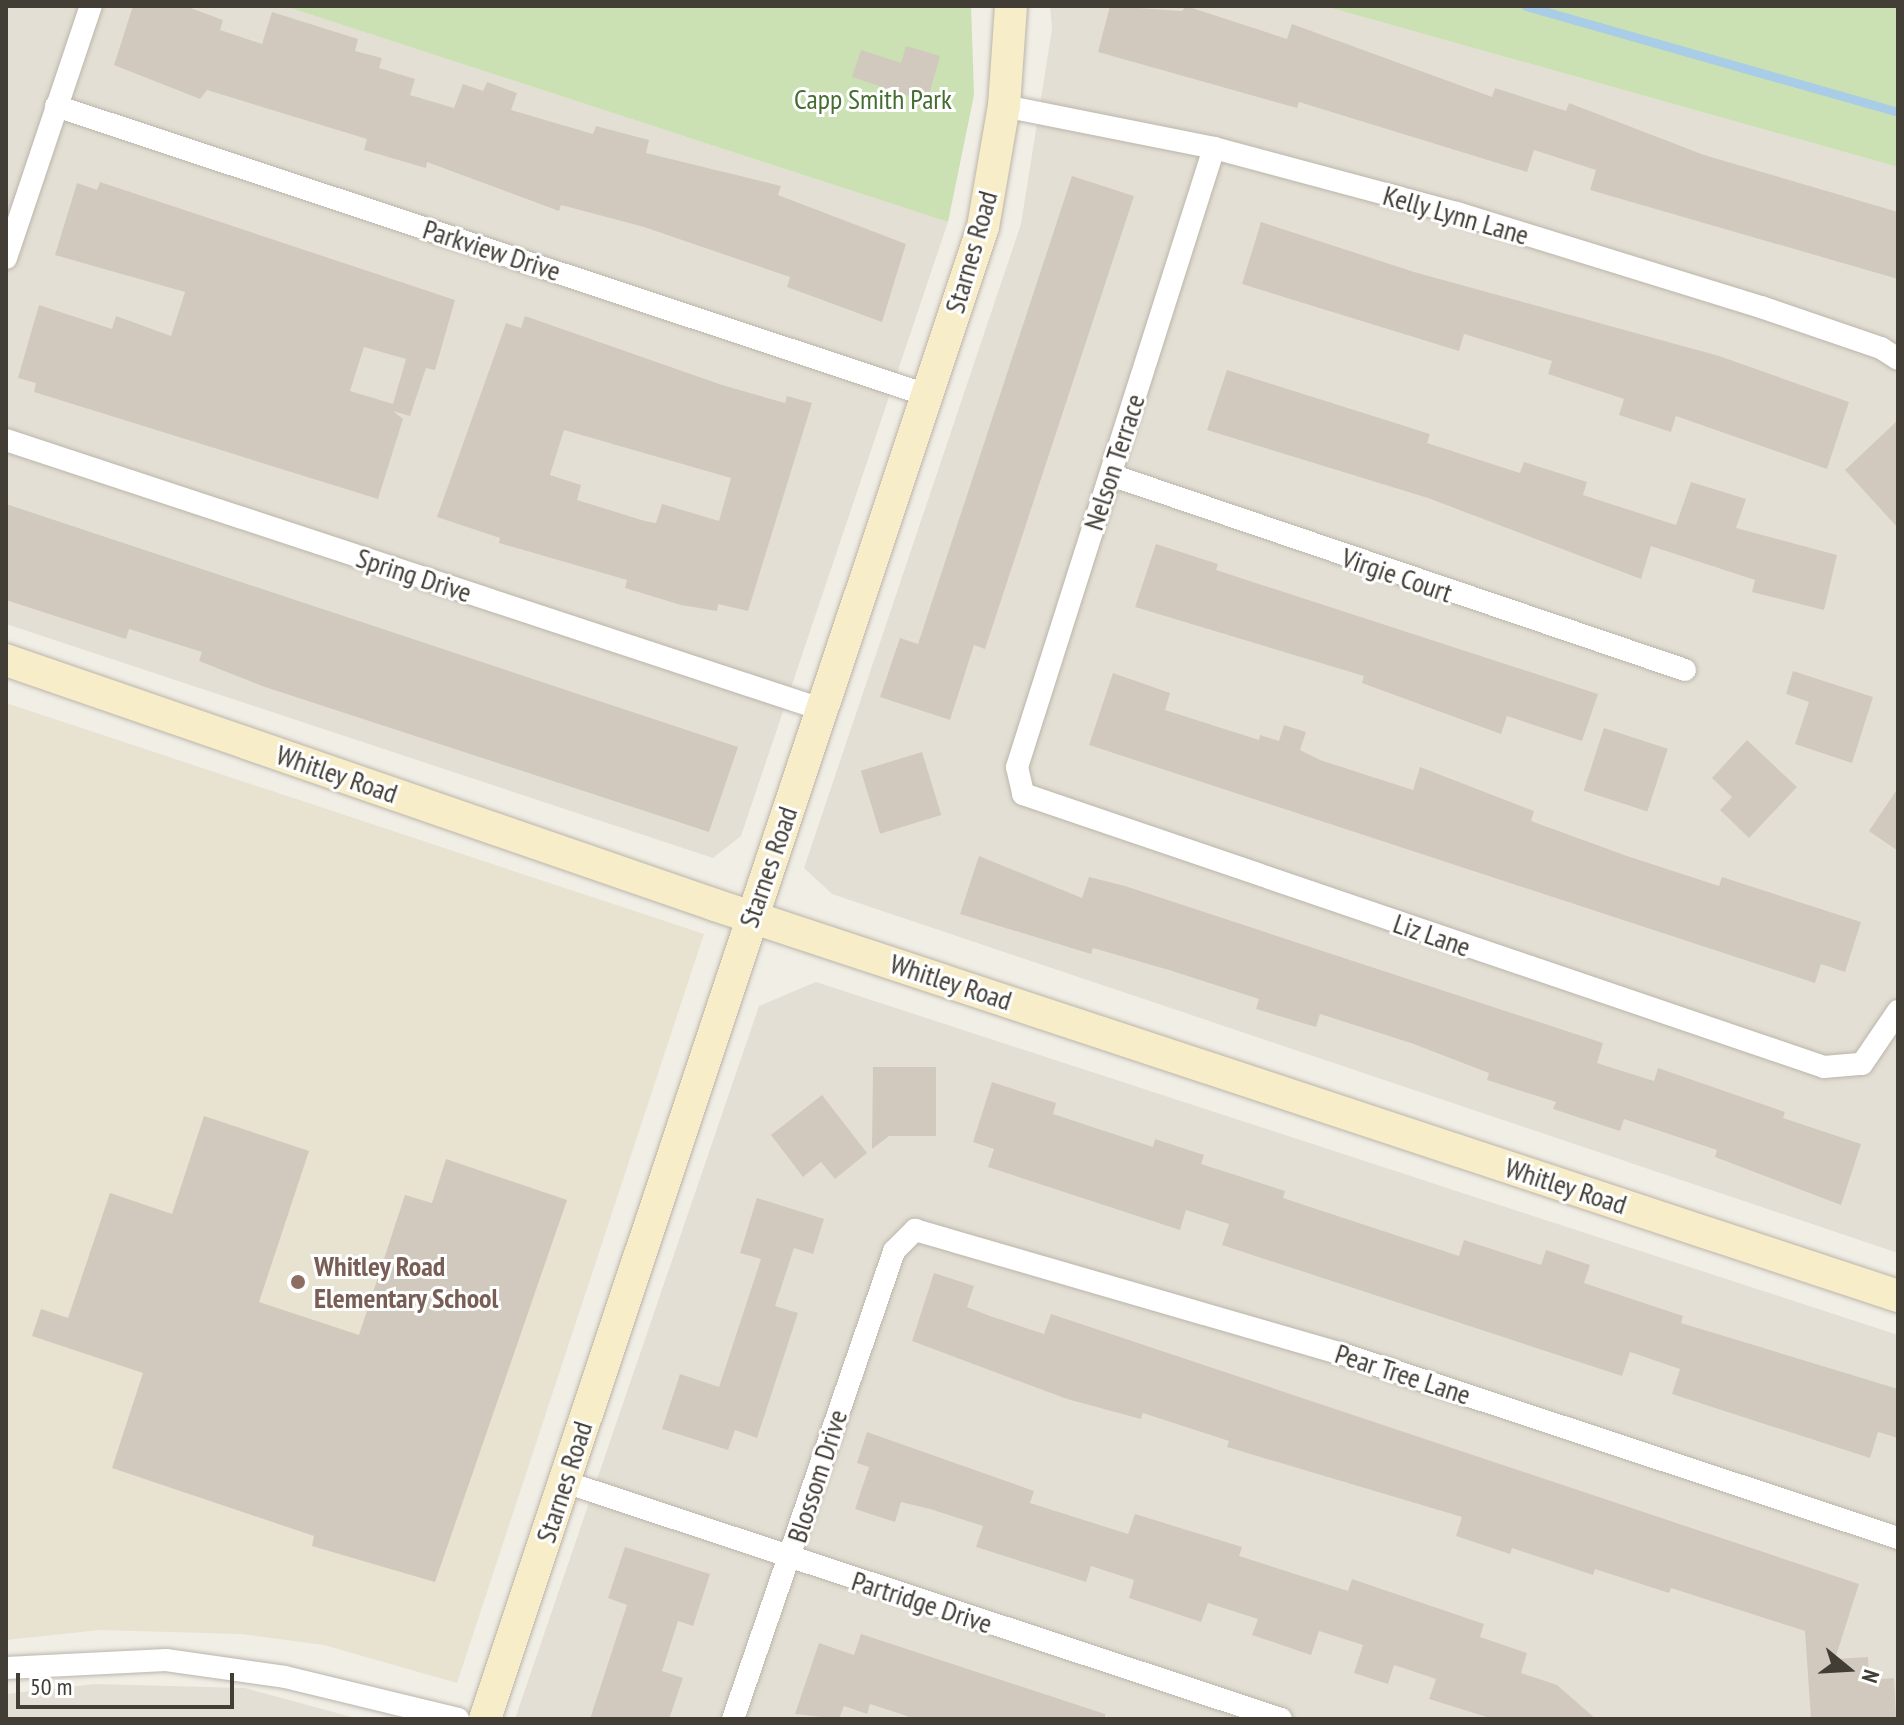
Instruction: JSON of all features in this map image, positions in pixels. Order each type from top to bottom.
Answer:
[{"type":"street","points":[[6,258],[91,6]]},
{"type":"street","name":"Starnes Road","points":[[485,1719],[983,227],[1004,106],[1011,6]]},
{"type":"street","name":"Parkview Drive","points":[[56,106],[927,395]]},
{"type":"street","name":"Kelly Lynn Lane","points":[[1004,106],[1214,148],[1457,213],[1761,307],[1881,348],[1898,359]]},
{"type":"street","name":"Nelson Terrace","points":[[1017,777],[1214,148]]},
{"type":"street","name":"Spring Drive","points":[[6,440],[821,709]]},
{"type":"street","name":"Virgie Court","points":[[1111,475],[1685,670]]},
{"type":"street","name":"Whitley Road","points":[[6,660],[752,916],[1898,1296]]},
{"type":"street","name":"Liz Lane","points":[[1017,777],[1023,794],[1041,804],[1824,1067],[1862,1064],[1898,1011]]},
{"type":"street","name":"Pear Tree Lane","points":[[904,1235],[915,1230],[1343,1354],[1898,1538]]},
{"type":"street","name":"Blossom Drive","points":[[733,1719],[862,1339],[904,1235]]},
{"type":"street","name":"Partridge Drive","points":[[565,1482],[1281,1719]]},
{"type":"street","points":[[6,1668],[166,1660],[327,1685],[458,1719]]},
{"type":"shaded area","points":[[6,6],[284,6],[948,222],[741,836],[713,858],[6,624]]},
{"type":"shaded area","points":[[1050,6],[1324,6],[1898,167],[1898,1253],[832,894],[804,868],[1021,224],[1052,29]]},
{"type":"shaded area","name":"Whitley Road Elementary School","points":[[6,703],[704,934],[457,1683],[324,1645],[241,1634],[100,1630],[6,1640]]},
{"type":"shaded area","points":[[816,982],[1898,1335],[1898,1719],[515,1719],[759,1006]]},
{"type":"shaded area","points":[[95,1684],[245,1688],[359,1719],[6,1719],[6,1694]]},
{"type":"green space","name":"Capp Smith Park","points":[[284,6],[971,6],[974,95],[948,222]]},
{"type":"green space","points":[[1324,6],[1898,6],[1898,167]]},
{"type":"building","points":[[133,6],[185,6],[223,20],[220,30],[262,44],[272,12],[358,39],[355,51],[382,58],[379,68],[415,79],[410,95],[454,108],[463,84],[483,91],[487,82],[517,93],[511,110],[593,134],[596,126],[649,140],[646,153],[781,186],[778,195],[906,244],[882,322],[787,287],[790,277],[644,227],[561,205],[559,211],[427,162],[426,168],[364,150],[367,139],[207,90],[200,99],[114,65]]},
{"type":"building","points":[[1110,6],[1182,11],[1186,6],[1287,39],[1292,24],[1492,97],[1495,88],[1566,111],[1569,103],[1704,155],[1898,212],[1898,279],[1590,190],[1596,170],[1534,150],[1527,172],[1299,102],[1297,108],[1098,52]]},
{"type":"building","points":[[906,46],[940,56],[927,102],[852,77],[861,50],[901,63]]},
{"type":"building","points":[[1072,176],[1134,196],[985,649],[974,645],[950,720],[880,697],[900,638],[918,644]]},
{"type":"building","points":[[100,182],[455,300],[435,370],[426,368],[410,416],[393,411],[403,419],[378,499],[34,392],[36,383],[18,378],[39,305],[112,329],[116,316],[171,336],[185,292],[55,255],[77,183],[97,190]],"holes":[[[364,347],[406,359],[393,404],[350,391]]]},
{"type":"building","points":[[1261,222],[1414,272],[1719,356],[1849,402],[1827,469],[1676,416],[1671,432],[1619,415],[1624,399],[1548,374],[1552,361],[1464,334],[1459,351],[1242,284]]},
{"type":"building","points":[[525,316],[722,385],[785,403],[787,396],[812,403],[748,611],[718,604],[717,611],[681,605],[625,588],[627,580],[499,543],[500,538],[437,517],[506,323],[521,328]],"holes":[[[564,430],[731,478],[719,521],[662,504],[656,523],[577,500],[581,485],[550,475]]]},
{"type":"building","points":[[1227,370],[1430,434],[1427,443],[1520,473],[1524,462],[1587,482],[1583,495],[1676,525],[1691,482],[1746,499],[1736,528],[1837,555],[1824,610],[1752,592],[1755,580],[1651,546],[1641,579],[1428,498],[1207,430]]},
{"type":"building","points":[[1898,420],[1898,528],[1845,470]]},
{"type":"building","points":[[6,504],[738,747],[709,832],[262,686],[199,661],[202,652],[129,629],[126,639],[6,600]]},
{"type":"building","points":[[1156,544],[1218,564],[1216,570],[1598,694],[1582,741],[1507,716],[1501,734],[1362,683],[1364,676],[1135,607]]},
{"type":"building","points":[[1793,671],[1873,697],[1852,763],[1795,744],[1809,702],[1786,694]]},
{"type":"building","points":[[1113,673],[1170,693],[1165,710],[1259,740],[1260,735],[1279,741],[1284,725],[1306,732],[1300,750],[1320,760],[1413,790],[1420,767],[1534,811],[1531,821],[1627,856],[1719,886],[1722,877],[1861,922],[1845,972],[1821,964],[1815,983],[1089,745]]},
{"type":"building","points":[[1604,728],[1668,749],[1647,811],[1584,791]]},
{"type":"building","points":[[1747,740],[1797,787],[1749,838],[1720,810],[1732,797],[1712,778]]},
{"type":"building","points":[[922,752],[941,815],[880,834],[861,771]]},
{"type":"building","points":[[1898,788],[1898,851],[1869,831]]},
{"type":"building","points":[[979,856],[1082,898],[1089,877],[1125,886],[1603,1043],[1597,1063],[1654,1081],[1658,1068],[1785,1112],[1783,1118],[1861,1144],[1841,1205],[1715,1157],[1717,1150],[1624,1119],[1620,1131],[1553,1109],[1556,1102],[1487,1080],[1489,1073],[1411,1043],[1320,1014],[1316,1027],[1256,1009],[1259,999],[1169,970],[1093,948],[1091,954],[960,914]]},
{"type":"building","points":[[873,1067],[936,1067],[936,1136],[889,1136],[872,1149]]},
{"type":"building","points":[[992,1082],[1056,1103],[1053,1114],[1153,1147],[1155,1139],[1204,1155],[1201,1164],[1285,1191],[1283,1198],[1459,1256],[1464,1240],[1541,1265],[1546,1250],[1590,1265],[1584,1283],[1683,1316],[1681,1323],[1898,1389],[1898,1438],[1878,1432],[1870,1458],[1672,1394],[1680,1369],[1630,1352],[1622,1376],[1222,1245],[1229,1224],[1186,1210],[1180,1230],[988,1167],[994,1149],[973,1142]]},
{"type":"building","points":[[822,1095],[867,1153],[835,1179],[821,1162],[803,1177],[771,1135]]},
{"type":"building","points":[[204,1116],[309,1151],[259,1302],[359,1335],[405,1195],[432,1203],[446,1159],[567,1200],[435,1582],[312,1546],[314,1536],[112,1468],[143,1373],[32,1336],[41,1309],[68,1318],[110,1193],[172,1214]]},
{"type":"building","points":[[757,1198],[824,1219],[813,1254],[794,1248],[775,1306],[798,1313],[757,1438],[735,1430],[728,1450],[662,1429],[680,1374],[719,1387],[761,1259],[740,1253]]},
{"type":"building","points":[[934,1273],[974,1286],[967,1307],[990,1316],[1044,1334],[1051,1314],[1859,1584],[1835,1659],[1868,1657],[1869,1680],[1894,1678],[1896,1719],[1811,1719],[1805,1631],[1671,1588],[1669,1593],[1595,1569],[1593,1575],[1512,1548],[1510,1554],[1456,1536],[1462,1517],[1227,1447],[1229,1441],[1143,1413],[1141,1419],[1067,1399],[912,1341]]},
{"type":"building","points":[[867,1432],[1034,1491],[1030,1503],[1128,1534],[1135,1514],[1242,1547],[1239,1556],[1348,1591],[1352,1579],[1484,1624],[1480,1637],[1527,1653],[1521,1673],[1557,1685],[1596,1719],[1493,1719],[1429,1699],[1436,1679],[1394,1665],[1388,1684],[1354,1673],[1363,1645],[1319,1631],[1311,1655],[1252,1635],[1258,1619],[1208,1603],[1201,1622],[1129,1598],[1134,1580],[1091,1566],[1086,1582],[976,1547],[983,1526],[930,1509],[901,1502],[895,1522],[855,1509],[869,1467],[857,1463]]},
{"type":"building","points":[[625,1547],[710,1574],[693,1626],[678,1621],[662,1671],[683,1678],[669,1719],[590,1719],[627,1605],[608,1598]]},
{"type":"building","points":[[861,1634],[1105,1714],[1105,1719],[916,1719],[870,1704],[867,1714],[844,1706],[839,1719],[795,1714],[819,1643],[854,1655]]},
{"type":"waterway","points":[[1526,6],[1898,112]]},
{"type":"place","name":"Whitley Road Elementary School","points":[[298,1282]]}]
